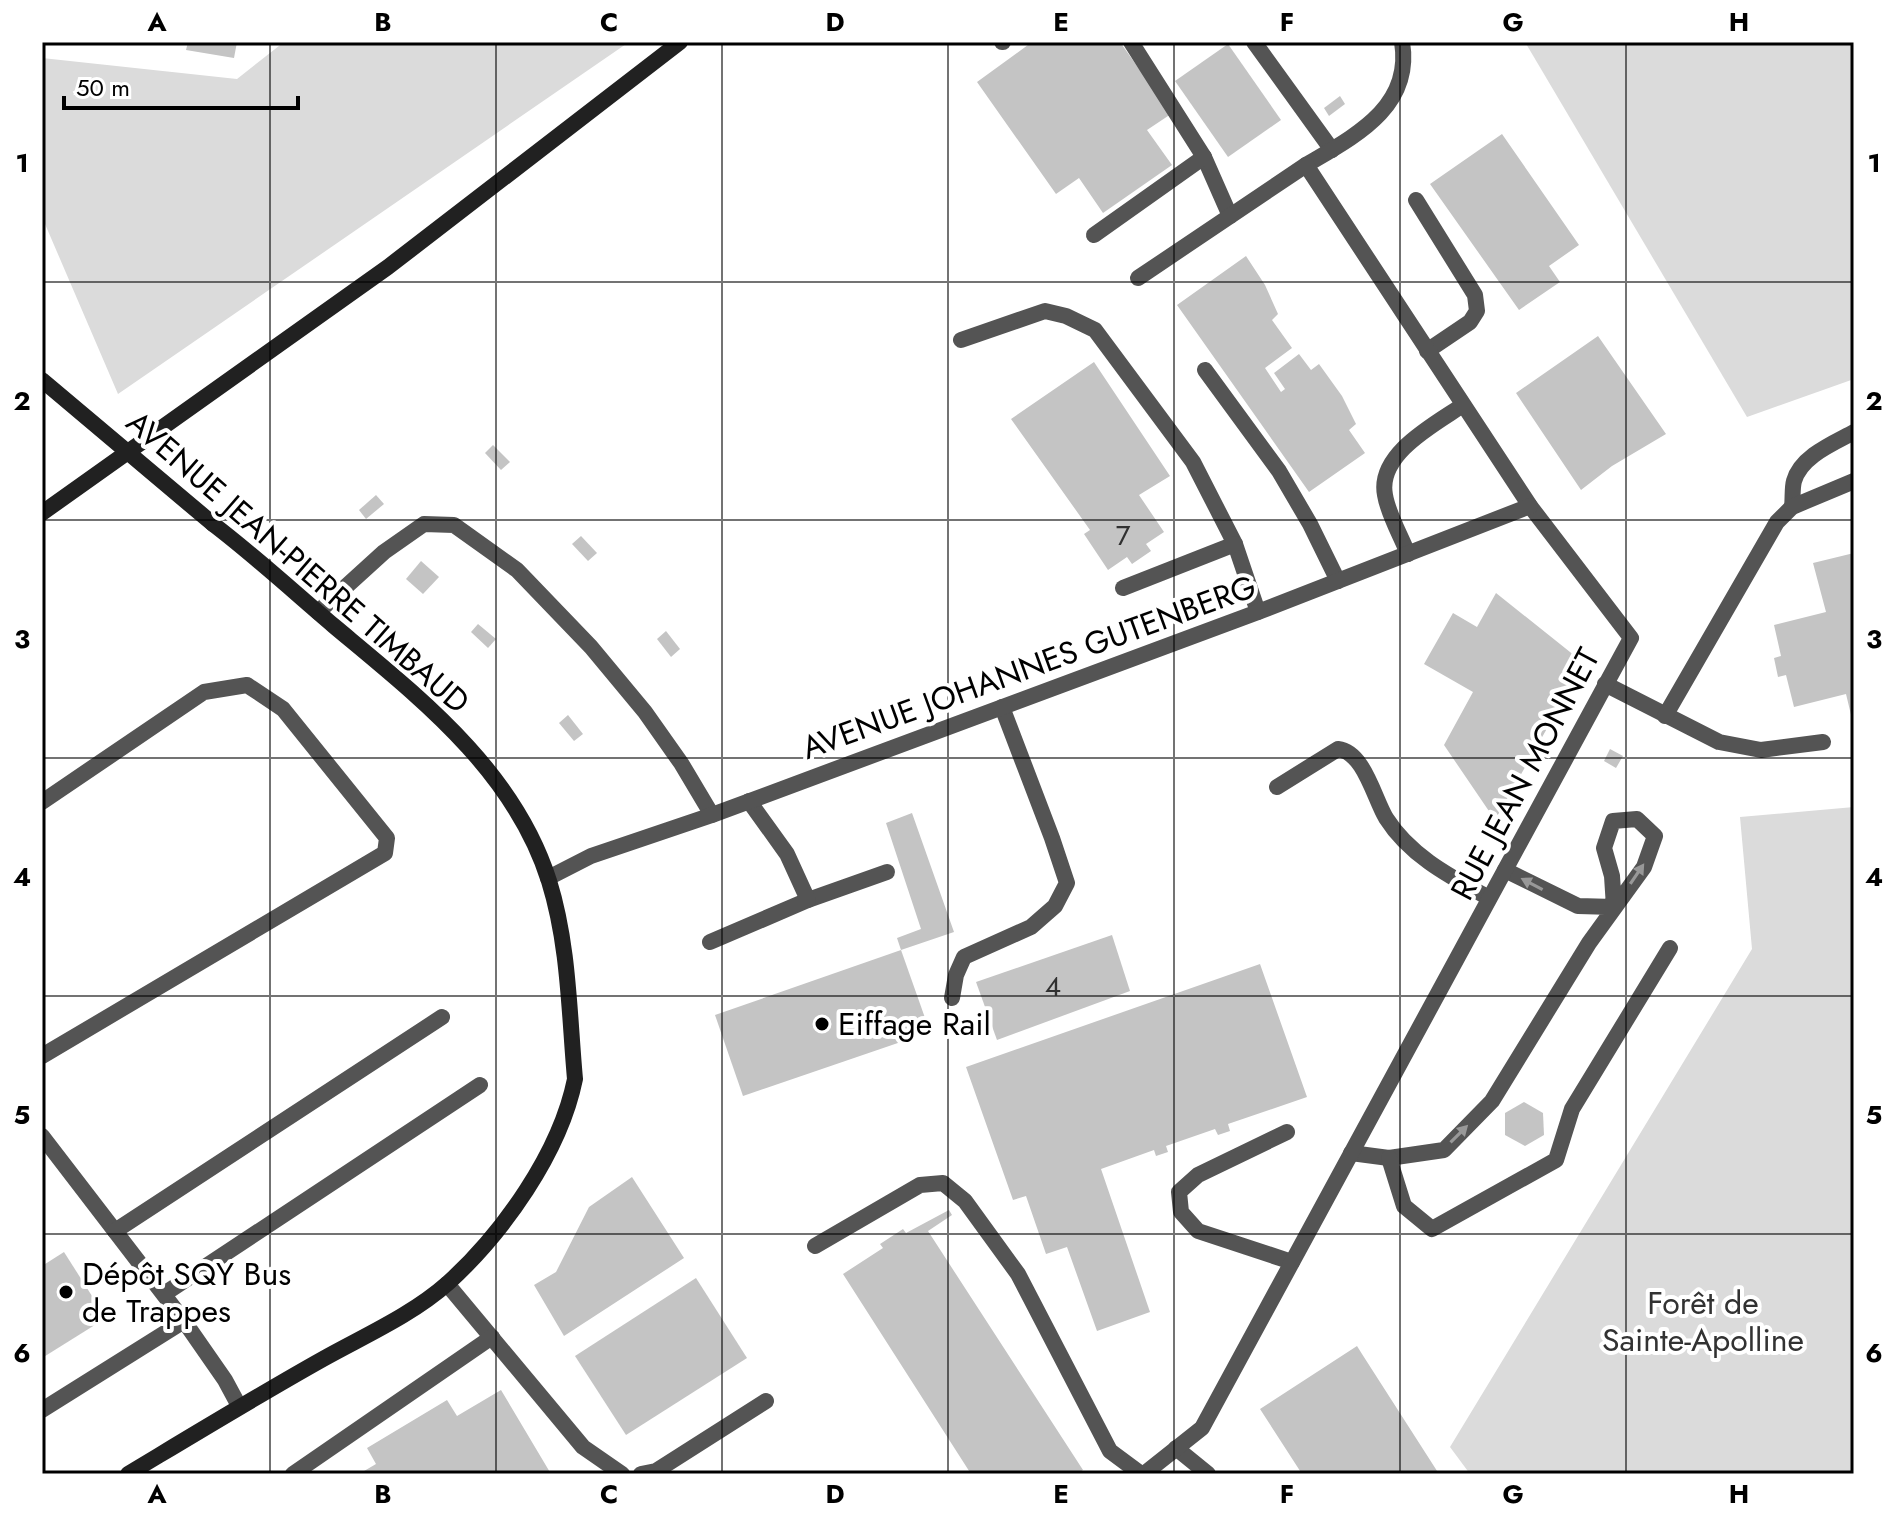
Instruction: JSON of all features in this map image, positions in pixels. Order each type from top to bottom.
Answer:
[{"type":"street","points":[[42,513],[388,267],[680,42]]},
{"type":"street","points":[[1131,42],[1204,157],[1230,216]]},
{"type":"street","points":[[1254,42],[1332,150]]},
{"type":"street","points":[[1138,278],[1306,165],[1358,134],[1397,94],[1405,62],[1402,42]]},
{"type":"street","points":[[1094,235],[1204,157]]},
{"type":"street","name":"RUE JEAN MONNET","points":[[1142,1474],[1202,1428],[1631,638],[1530,506],[1306,165]]},
{"type":"street","points":[[1416,200],[1475,295],[1477,311],[1470,322],[1427,351]]},
{"type":"street","points":[[961,340],[1045,311],[1066,316],[1095,330],[1193,462],[1235,544],[1258,612]]},
{"type":"street","points":[[1205,370],[1279,471],[1338,581]]},
{"type":"street","name":"AVENUE JEAN-PIERRE TIMBAUD","points":[[42,380],[438,713],[483,764],[521,819],[548,878],[562,928],[575,1079],[570,1104],[555,1139],[526,1189],[492,1236],[447,1284],[419,1305],[239,1406],[128,1474]]},
{"type":"street","points":[[1408,554],[1384,494],[1388,470],[1409,441],[1463,405]]},
{"type":"street","points":[[1792,507],[1794,479],[1804,464],[1854,432]]},
{"type":"street","points":[[1665,716],[1777,522],[1792,507],[1854,481]]},
{"type":"street","name":"AVENUE JOHANNES GUTENBERG","points":[[548,878],[591,856],[712,815],[1258,612],[1530,506]]},
{"type":"street","points":[[318,612],[384,552],[424,524],[454,525],[517,570],[591,647],[645,712],[712,815]]},
{"type":"street","points":[[1123,588],[1235,544]]},
{"type":"street","points":[[1605,684],[1719,742],[1761,750],[1823,742]]},
{"type":"street","points":[[42,802],[204,692],[247,685],[283,709],[387,838],[388,844],[385,853],[42,1056]]},
{"type":"street","points":[[952,998],[956,975],[964,957],[1031,927],[1055,906],[1067,883],[1002,707]]},
{"type":"street","points":[[1277,787],[1338,749],[1347,750],[1357,758],[1388,820],[1427,863],[1489,898]]},
{"type":"street","points":[[749,801],[787,854],[808,900]]},
{"type":"street","points":[[1351,1153],[1389,1158],[1444,1150],[1492,1101],[1589,943],[1644,867],[1655,836],[1637,819],[1613,821],[1604,848],[1612,876],[1614,907]]},
{"type":"street","points":[[1505,870],[1578,906],[1614,907]]},
{"type":"street","points":[[710,942],[808,900],[887,872]]},
{"type":"street","points":[[1389,1158],[1404,1206],[1432,1229],[1556,1160],[1572,1109],[1670,948]]},
{"type":"street","points":[[115,1231],[442,1017]]},
{"type":"street","points":[[164,1294],[480,1085]]},
{"type":"street","points":[[1287,1132],[1198,1175],[1179,1192],[1181,1212],[1198,1231],[1292,1262]]},
{"type":"street","points":[[42,1136],[184,1321],[239,1406]]},
{"type":"street","points":[[815,1246],[920,1185],[943,1183],[965,1201],[1018,1274],[1110,1451],[1142,1474]]},
{"type":"street","points":[[447,1284],[583,1447],[622,1474]]},
{"type":"street","points":[[42,1410],[184,1321]]},
{"type":"street","points":[[293,1474],[492,1337]]},
{"type":"street","points":[[641,1474],[656,1471],[766,1401]]},
{"type":"street","points":[[1176,1448],[1208,1474]]},
{"type":"green space","points":[[284,42],[629,42],[118,394],[42,217],[42,58],[237,79]]},
{"type":"green space","points":[[1525,42],[1854,42],[1854,379],[1747,417]]},
{"type":"green space","name":"Forêt de Sainte-Apolline","points":[[1854,807],[1854,1474],[1470,1474],[1450,1447],[1752,949],[1740,817]]},
{"type":"building","points":[[188,42],[237,42],[234,58],[186,50]]},
{"type":"building","points":[[1032,42],[1120,42],[1171,114],[1147,130],[1172,165],[1103,213],[1079,178],[1056,194],[977,82]]},
{"type":"building","points":[[1228,44],[1281,120],[1228,157],[1175,81]]},
{"type":"building","points":[[1340,96],[1345,104],[1329,116],[1324,108]]},
{"type":"building","points":[[1502,134],[1579,245],[1549,266],[1560,282],[1519,310],[1430,184]]},
{"type":"building","points":[[1246,256],[1265,285],[1278,314],[1272,320],[1292,348],[1265,368],[1281,392],[1285,389],[1274,373],[1299,354],[1311,370],[1319,364],[1342,396],[1356,424],[1349,430],[1365,453],[1309,492],[1177,305]]},
{"type":"building","points":[[1598,336],[1666,434],[1612,466],[1581,490],[1516,393]]},
{"type":"building","points":[[1094,362],[1170,476],[1139,495],[1164,532],[1146,544],[1151,551],[1132,564],[1127,557],[1108,570],[1084,534],[1090,530],[1011,419]]},
{"type":"building","points":[[493,445],[510,462],[501,470],[485,453]]},
{"type":"building","points":[[376,495],[384,504],[366,519],[359,510]]},
{"type":"building","points":[[581,536],[597,553],[588,561],[572,544]]},
{"type":"building","points":[[1854,553],[1853,723],[1846,694],[1794,707],[1786,675],[1778,677],[1774,658],[1781,656],[1774,625],[1826,612],[1813,563]]},
{"type":"building","points":[[421,561],[439,577],[423,594],[406,579]]},
{"type":"building","points":[[1496,593],[1575,656],[1564,676],[1574,681],[1495,820],[1444,745],[1473,692],[1424,664],[1453,613],[1477,627]]},
{"type":"building","points":[[478,624],[496,639],[488,648],[471,632]]},
{"type":"building","points":[[666,631],[680,649],[671,657],[657,639]]},
{"type":"building","points":[[568,715],[583,734],[574,741],[559,723]]},
{"type":"building","points":[[1610,749],[1623,756],[1616,768],[1604,761]]},
{"type":"building","name":"Eiffage Rail","points":[[912,813],[954,932],[901,950],[897,938],[921,929],[886,823]]},
{"type":"building","name":"Eiffage Rail","points":[[1112,935],[1130,991],[997,1040],[976,982]]},
{"type":"building","name":"Eiffage Rail","points":[[901,950],[930,1032],[743,1096],[715,1015]]},
{"type":"building","points":[[1260,964],[1307,1097],[1228,1124],[1230,1131],[1218,1135],[1215,1129],[1166,1146],[1168,1152],[1156,1156],[1154,1150],[1101,1169],[1150,1312],[1097,1331],[1067,1247],[1046,1254],[1026,1196],[1013,1200],[966,1067]]},
{"type":"building","points":[[1524,1102],[1543,1113],[1544,1135],[1525,1146],[1505,1135],[1505,1113]]},
{"type":"building","points":[[632,1177],[684,1258],[564,1336],[534,1285],[556,1272],[589,1207]]},
{"type":"building","points":[[949,1210],[952,1215],[928,1231],[1083,1470],[1077,1474],[971,1474],[843,1274],[883,1248],[880,1244],[903,1229],[906,1233]]},
{"type":"building","name":"Dépôt SQY Bus de Trappes","points":[[64,1252],[106,1318],[42,1358],[42,1266]]},
{"type":"building","points":[[696,1278],[747,1358],[626,1435],[575,1356]]},
{"type":"building","points":[[1357,1346],[1439,1474],[1302,1474],[1260,1409]]},
{"type":"building","points":[[501,1390],[551,1474],[359,1474],[376,1464],[367,1448],[447,1400],[457,1416]]},
{"type":"place","name":"Eiffage Rail","points":[[822,1024]]},
{"type":"place","name":"Dépôt SQY Bus de Trappes","points":[[66,1292]]}]
